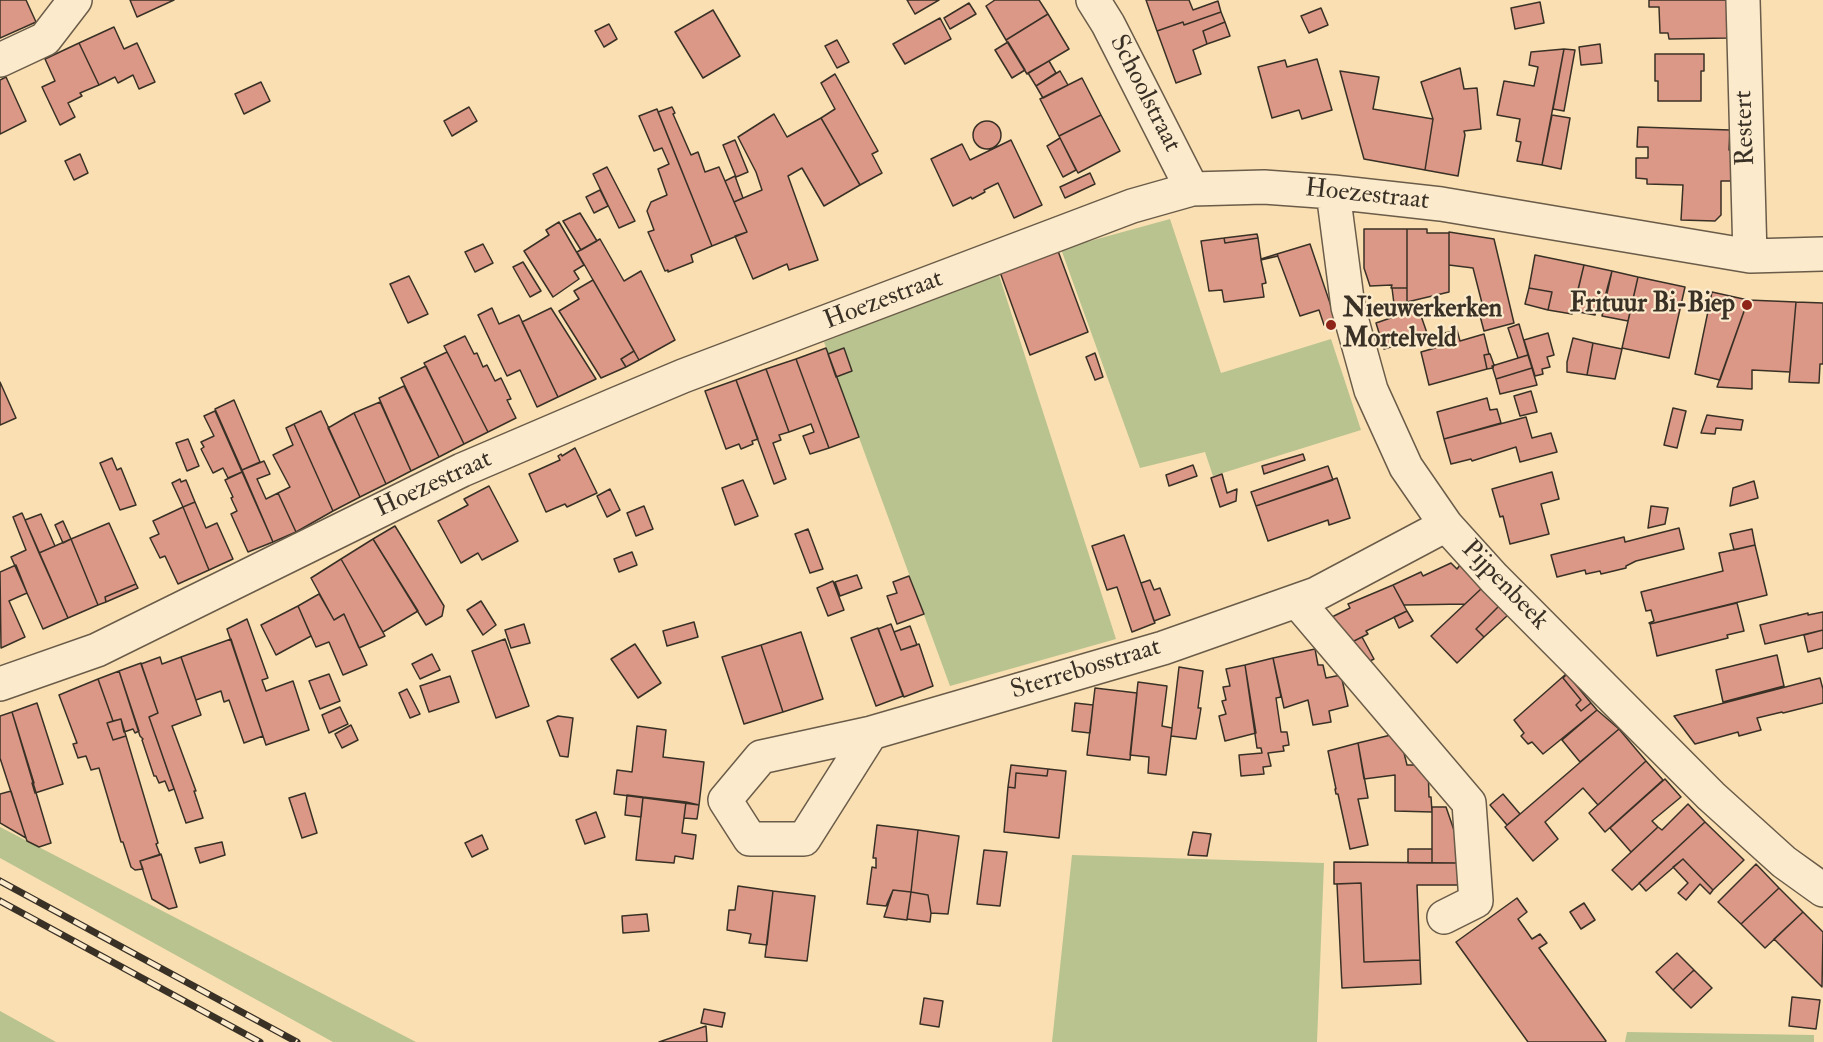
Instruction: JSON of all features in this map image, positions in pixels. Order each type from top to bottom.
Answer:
[{"type":"street","points":[[0,60],[45,39],[75,0]]},
{"type":"street","name":"Schoolstraat","points":[[1093,0],[1108,24],[1192,189]]},
{"type":"street","name":"Restert","points":[[1743,0],[1750,256]]},
{"type":"street","name":"Hoezestraat","points":[[0,684],[97,650],[462,470],[683,376],[1132,206],[1192,189],[1264,187],[1333,192],[1441,204],[1750,256],[1823,254]]},
{"type":"street","name":"Pijpenbeek","points":[[1333,192],[1348,307],[1371,390],[1406,467],[1446,525],[1494,578],[1711,796],[1784,862],[1823,890]]},
{"type":"street","name":"Sterrebosstraat","points":[[871,733],[1163,648],[1298,601],[1316,594],[1446,525]]},
{"type":"street","points":[[1298,601],[1469,803],[1476,901],[1444,917]]},
{"type":"green space","points":[[1170,219],[1221,373],[1331,339],[1361,430],[1213,476],[1205,452],[1140,468],[1061,249]]},
{"type":"green space","points":[[998,272],[1116,639],[950,686],[824,342]]},
{"type":"green space","points":[[0,827],[416,1042],[333,1042],[0,858]]},
{"type":"green space","points":[[1072,855],[1324,863],[1317,1042],[1052,1042]]},
{"type":"green space","points":[[0,1011],[56,1042],[0,1042]]},
{"type":"green space","points":[[1627,1032],[1814,1035],[1814,1042],[1625,1042]]},
{"type":"building","points":[[0,0],[26,0],[36,22],[0,38]]},
{"type":"building","points":[[130,0],[174,0],[137,17]]},
{"type":"building","points":[[907,0],[939,0],[915,14]]},
{"type":"building","points":[[995,0],[1039,0],[1048,14],[1006,40],[986,6]]},
{"type":"building","points":[[1146,0],[1189,0],[1193,10],[1218,1],[1221,12],[1184,25],[1183,22],[1157,31]]},
{"type":"building","points":[[1649,0],[1727,0],[1728,38],[1669,39],[1668,33],[1660,33],[1659,7],[1649,7]]},
{"type":"building","points":[[1540,2],[1544,23],[1515,29],[1511,8]]},
{"type":"building","points":[[969,3],[976,14],[950,29],[944,18]]},
{"type":"building","points":[[1321,8],[1328,25],[1309,33],[1301,16]]},
{"type":"building","points":[[713,10],[740,56],[703,78],[675,32]]},
{"type":"building","points":[[1221,12],[1225,22],[1203,31],[1207,44],[1193,50],[1201,74],[1176,83],[1157,31],[1183,22],[1184,25]]},
{"type":"building","points":[[1048,14],[1069,49],[1027,74],[1006,40]]},
{"type":"building","points":[[940,18],[951,39],[905,64],[893,44]]},
{"type":"building","points":[[1225,22],[1230,36],[1207,44],[1203,31]]},
{"type":"building","points":[[609,24],[617,39],[604,47],[595,31]]},
{"type":"building","points":[[114,27],[124,49],[137,43],[155,82],[139,89],[133,75],[118,83],[115,77],[99,85],[79,43]]},
{"type":"building","points":[[837,40],[849,62],[837,68],[825,46]]},
{"type":"building","points":[[1008,42],[1025,70],[1012,78],[995,50]]},
{"type":"building","points":[[79,43],[99,85],[80,93],[82,96],[68,103],[75,117],[60,125],[42,87],[55,81],[45,59]]},
{"type":"building","points":[[1600,44],[1602,63],[1581,65],[1579,47]]},
{"type":"building","points":[[1564,49],[1575,50],[1564,111],[1553,109]]},
{"type":"building","points":[[1564,49],[1542,165],[1517,161],[1521,142],[1516,141],[1520,119],[1497,115],[1504,81],[1534,86],[1538,67],[1529,65],[1531,52]]},
{"type":"building","points":[[1655,54],[1704,54],[1704,71],[1701,71],[1701,101],[1658,101]]},
{"type":"building","points":[[1317,59],[1332,110],[1302,119],[1299,110],[1272,118],[1258,67],[1285,60],[1287,67]]},
{"type":"building","points":[[1049,61],[1056,73],[1036,86],[1028,73]]},
{"type":"building","points":[[1460,68],[1464,89],[1477,88],[1481,129],[1464,131],[1458,176],[1425,170],[1433,119],[1421,82]]},
{"type":"building","points":[[1060,71],[1068,85],[1043,98],[1036,86]]},
{"type":"building","points":[[1340,71],[1379,77],[1373,109],[1433,119],[1425,170],[1364,159]]},
{"type":"building","points":[[835,74],[878,151],[872,154],[882,173],[860,185],[821,118],[835,109],[821,83]]},
{"type":"building","points":[[6,77],[26,121],[0,134],[0,80]]},
{"type":"building","points":[[1082,78],[1101,115],[1059,136],[1040,99]]},
{"type":"building","points":[[261,82],[270,101],[244,114],[235,94]]},
{"type":"building","points":[[469,107],[477,121],[452,136],[444,121]]},
{"type":"building","points":[[672,107],[691,155],[698,152],[705,172],[719,167],[747,232],[712,246],[658,112]]},
{"type":"building","points":[[657,109],[712,246],[691,255],[693,262],[668,272],[668,270],[665,271],[648,232],[654,230],[647,211],[651,202],[667,195],[658,169],[669,164],[662,148],[654,151],[639,116]]},
{"type":"building","points":[[774,114],[787,137],[821,118],[860,185],[824,206],[802,168],[788,176],[818,260],[789,270],[787,264],[753,279],[735,236],[747,232],[734,202],[762,190],[756,172],[738,137]]},
{"type":"building","points":[[1101,115],[1120,151],[1078,173],[1059,136]]},
{"type":"building","points":[[1552,115],[1570,118],[1561,169],[1542,165]]},
{"type":"building","points":[[987,121],[997,125],[1001,135],[997,145],[987,149],[977,145],[973,135],[977,125]]},
{"type":"building","points":[[1638,127],[1730,130],[1732,181],[1721,181],[1721,215],[1715,221],[1681,220],[1683,185],[1647,184],[1647,179],[1636,178],[1636,158],[1648,158],[1648,147],[1637,147]]},
{"type":"building","points":[[1060,138],[1076,170],[1063,177],[1047,146]]},
{"type":"building","points":[[735,140],[748,172],[736,177],[723,145]]},
{"type":"building","points":[[1011,140],[1042,205],[1014,218],[998,183],[972,199],[971,197],[953,206],[931,159],[962,144],[970,160]]},
{"type":"building","points":[[80,154],[88,173],[74,180],[65,161]]},
{"type":"building","points":[[607,167],[635,221],[619,228],[593,174]]},
{"type":"building","points":[[1090,173],[1095,184],[1065,198],[1060,187]]},
{"type":"building","points":[[735,176],[743,198],[734,202],[725,181]]},
{"type":"building","points":[[600,190],[608,206],[594,213],[586,197]]},
{"type":"building","points":[[580,213],[597,241],[581,250],[563,221]]},
{"type":"building","points":[[559,222],[584,265],[574,271],[579,279],[553,297],[524,251],[549,235],[546,230]]},
{"type":"building","points":[[1364,229],[1407,229],[1407,288],[1391,288],[1392,285],[1370,286],[1364,268]]},
{"type":"building","points":[[1407,229],[1427,229],[1427,233],[1449,233],[1449,292],[1407,302]]},
{"type":"building","points":[[1449,232],[1494,239],[1514,323],[1484,331],[1479,312],[1484,311],[1473,268],[1449,265]]},
{"type":"building","points":[[1257,234],[1258,238],[1225,243],[1224,238]]},
{"type":"building","points":[[1224,238],[1225,243],[1258,238],[1261,259],[1277,254],[1278,256],[1261,260],[1266,283],[1262,284],[1264,297],[1224,302],[1222,290],[1209,291],[1201,241]]},
{"type":"building","points":[[600,239],[624,281],[641,271],[675,340],[639,360],[577,252]]},
{"type":"building","points":[[483,244],[493,263],[475,272],[465,252]]},
{"type":"building","points":[[1310,244],[1336,321],[1324,325],[1319,310],[1300,316],[1277,254]]},
{"type":"building","points":[[1058,251],[1088,332],[1030,355],[1000,272]]},
{"type":"building","points":[[1535,255],[1584,265],[1572,314],[1548,310],[1552,292],[1529,288]]},
{"type":"building","points":[[523,262],[541,291],[530,297],[513,267]]},
{"type":"building","points":[[1584,265],[1612,271],[1603,304],[1598,302],[1595,315],[1573,311]]},
{"type":"building","points":[[1612,271],[1638,277],[1628,321],[1602,316]]},
{"type":"building","points":[[409,276],[428,314],[408,323],[390,284]]},
{"type":"building","points":[[1638,277],[1685,287],[1669,358],[1622,348]]},
{"type":"building","points":[[593,280],[634,351],[621,359],[626,367],[601,378],[559,311],[579,299],[574,291]]},
{"type":"building","points":[[1392,288],[1407,288],[1407,302],[1394,304]]},
{"type":"building","points":[[1529,288],[1552,292],[1548,310],[1525,304]]},
{"type":"building","points":[[1712,292],[1748,300],[1720,380],[1695,374]]},
{"type":"building","points":[[1748,300],[1796,302],[1790,372],[1752,370],[1752,389],[1717,387]]},
{"type":"building","points":[[1413,301],[1419,310],[1428,336],[1384,349],[1376,323],[1405,313],[1401,303]]},
{"type":"building","points":[[1796,302],[1823,303],[1823,364],[1820,364],[1819,383],[1789,382]]},
{"type":"building","points":[[492,308],[499,324],[519,315],[558,397],[537,407],[520,370],[507,376],[478,315]]},
{"type":"building","points":[[551,308],[596,379],[558,397],[522,322]]},
{"type":"building","points":[[1519,324],[1528,355],[1518,358],[1508,328]]},
{"type":"building","points":[[1457,330],[1460,341],[1484,334],[1489,354],[1484,355],[1487,369],[1429,385],[1421,352],[1435,348],[1432,336]]},
{"type":"building","points":[[1548,333],[1554,355],[1547,357],[1550,367],[1542,369],[1543,374],[1535,376],[1524,340]]},
{"type":"building","points":[[465,336],[474,354],[477,353],[483,367],[487,365],[495,381],[501,378],[511,399],[507,400],[516,418],[488,432],[444,346]]},
{"type":"building","points":[[1573,338],[1593,343],[1587,375],[1567,372]]},
{"type":"building","points":[[1593,343],[1622,349],[1615,379],[1587,375]]},
{"type":"building","points":[[826,348],[859,437],[829,448],[796,359]]},
{"type":"building","points":[[844,348],[852,371],[836,377],[828,354]]},
{"type":"building","points":[[634,351],[639,360],[626,367],[621,359]]},
{"type":"building","points":[[447,352],[488,432],[464,444],[424,363]]},
{"type":"building","points":[[1095,353],[1103,377],[1095,380],[1086,357]]},
{"type":"building","points":[[1490,354],[1494,365],[1493,368],[1487,369],[1484,355]]},
{"type":"building","points":[[1528,355],[1532,368],[1496,379],[1492,366]]},
{"type":"building","points":[[796,359],[829,448],[810,454],[803,436],[814,432],[811,424],[789,432],[766,369]]},
{"type":"building","points":[[426,366],[464,444],[439,457],[401,378]]},
{"type":"building","points":[[1532,368],[1537,385],[1500,394],[1496,379]]},
{"type":"building","points":[[766,369],[789,432],[779,435],[781,440],[773,443],[786,479],[774,484],[736,380]]},
{"type":"building","points":[[736,380],[758,439],[741,449],[739,444],[726,449],[705,391]]},
{"type":"building","points":[[0,382],[16,418],[0,425]]},
{"type":"building","points":[[404,386],[439,457],[411,471],[379,398]]},
{"type":"building","points":[[1531,391],[1537,412],[1520,416],[1514,396]]},
{"type":"building","points":[[1487,398],[1490,410],[1497,409],[1501,423],[1444,439],[1437,412]]},
{"type":"building","points":[[234,400],[260,462],[242,470],[215,409]]},
{"type":"building","points":[[380,402],[411,471],[386,484],[354,413]]},
{"type":"building","points":[[1673,408],[1686,411],[1677,448],[1664,445]]},
{"type":"building","points":[[215,411],[242,472],[228,478],[223,468],[213,473],[201,449],[204,447],[201,442],[214,436],[204,416]]},
{"type":"building","points":[[321,411],[360,497],[333,511],[294,424]]},
{"type":"building","points":[[354,413],[386,484],[360,497],[328,428]]},
{"type":"building","points":[[1707,415],[1743,420],[1741,430],[1716,428],[1715,434],[1701,433]]},
{"type":"building","points":[[1526,417],[1532,438],[1551,433],[1557,452],[1520,462],[1516,447],[1472,461],[1471,459],[1451,464],[1444,439]]},
{"type":"building","points":[[294,424],[333,511],[296,532],[278,493],[290,487],[273,455],[293,445],[286,428]]},
{"type":"building","points":[[188,439],[199,466],[187,471],[176,443]]},
{"type":"building","points":[[575,448],[597,493],[567,507],[565,504],[546,512],[529,474],[560,460],[558,456]]},
{"type":"building","points":[[1303,454],[1305,460],[1264,474],[1262,466]]},
{"type":"building","points":[[112,458],[117,470],[121,468],[136,505],[120,510],[100,463]]},
{"type":"building","points":[[264,461],[270,474],[257,479],[266,499],[278,493],[296,532],[273,542],[242,470]]},
{"type":"building","points":[[1193,465],[1197,476],[1169,486],[1166,475]]},
{"type":"building","points":[[1328,466],[1333,480],[1256,506],[1251,492]]},
{"type":"building","points":[[242,472],[273,542],[248,552],[231,514],[237,511],[225,480]]},
{"type":"building","points":[[1552,472],[1559,499],[1541,504],[1549,534],[1510,544],[1503,516],[1500,517],[1492,489]]},
{"type":"building","points":[[1222,474],[1227,493],[1237,489],[1236,501],[1220,507],[1211,478]]},
{"type":"building","points":[[1337,478],[1350,518],[1329,525],[1328,520],[1268,541],[1256,506]]},
{"type":"building","points":[[180,479],[181,482],[186,480],[195,502],[183,507],[172,483]]},
{"type":"building","points":[[743,480],[758,516],[735,525],[722,488]]},
{"type":"building","points":[[1754,481],[1758,498],[1730,506],[1733,488]]},
{"type":"building","points":[[489,486],[518,541],[482,560],[478,553],[461,563],[438,521],[468,505],[464,499]]},
{"type":"building","points":[[610,489],[620,510],[607,517],[597,496]]},
{"type":"building","points":[[195,502],[206,528],[217,523],[233,559],[209,570],[183,507]]},
{"type":"building","points":[[644,506],[653,529],[636,536],[627,513]]},
{"type":"building","points":[[1651,506],[1668,508],[1665,524],[1648,528]]},
{"type":"building","points":[[183,507],[209,570],[178,584],[165,556],[160,558],[150,538],[159,534],[153,521]]},
{"type":"building","points":[[22,513],[68,618],[43,629],[11,557],[26,550],[13,517]]},
{"type":"building","points":[[41,514],[55,546],[39,553],[25,520]]},
{"type":"building","points":[[63,521],[71,539],[63,543],[55,525]]},
{"type":"building","points":[[109,523],[136,584],[105,597],[106,602],[98,605],[71,539]]},
{"type":"building","points":[[395,526],[444,606],[442,616],[426,625],[373,539]]},
{"type":"building","points":[[1679,528],[1684,549],[1636,561],[1626,568],[1601,574],[1600,571],[1586,574],[1585,570],[1557,577],[1551,555],[1624,537],[1625,542]]},
{"type":"building","points":[[808,529],[823,569],[810,573],[795,534]]},
{"type":"building","points":[[1752,529],[1755,545],[1734,550],[1730,534]]},
{"type":"building","points":[[1124,535],[1155,623],[1132,632],[1117,587],[1107,590],[1092,546]]},
{"type":"building","points":[[71,539],[98,605],[68,618],[39,553]]},
{"type":"building","points":[[373,539],[418,611],[383,632],[341,559]]},
{"type":"building","points":[[1755,545],[1767,595],[1649,623],[1654,621],[1651,610],[1646,611],[1641,592],[1723,571],[1719,553]]},
{"type":"building","points":[[632,552],[637,565],[619,572],[614,559]]},
{"type":"building","points":[[341,559],[385,636],[359,648],[344,614],[334,620],[311,578]]},
{"type":"building","points":[[1451,563],[1457,569],[1460,565],[1482,588],[1465,604],[1404,605],[1393,585],[1421,572],[1423,576]]},
{"type":"building","points":[[16,565],[27,593],[9,601],[25,637],[1,648],[0,572]]},
{"type":"building","points":[[857,575],[862,588],[840,596],[835,582]]},
{"type":"building","points":[[909,576],[924,614],[897,624],[887,596],[897,593],[893,582]]},
{"type":"building","points":[[1150,580],[1154,590],[1160,588],[1170,615],[1154,621],[1141,583]]},
{"type":"building","points":[[833,581],[844,610],[828,616],[817,588]]},
{"type":"building","points":[[136,584],[138,588],[106,602],[105,597]]},
{"type":"building","points":[[1393,585],[1407,611],[1366,631],[1368,634],[1344,646],[1330,618],[1350,608],[1348,604]]},
{"type":"building","points":[[1482,588],[1499,606],[1476,629],[1484,637],[1457,663],[1431,636]]},
{"type":"building","points":[[319,594],[334,620],[344,614],[367,665],[343,675],[329,642],[316,647],[298,606]]},
{"type":"building","points":[[481,601],[496,625],[483,635],[467,610]]},
{"type":"building","points":[[1737,603],[1744,631],[1727,635],[1728,638],[1657,656],[1650,624]]},
{"type":"building","points":[[298,606],[311,636],[276,655],[261,625]]},
{"type":"building","points":[[1499,606],[1508,615],[1484,637],[1476,629]]},
{"type":"building","points":[[1407,611],[1413,621],[1399,628],[1394,617]]},
{"type":"building","points":[[1823,612],[1823,630],[1765,644],[1760,625],[1808,613],[1808,615]]},
{"type":"building","points":[[247,619],[268,678],[262,680],[266,691],[293,681],[309,730],[266,745],[227,629]]},
{"type":"building","points":[[694,622],[698,637],[667,646],[663,631]]},
{"type":"building","points":[[524,624],[530,643],[511,648],[505,630]]},
{"type":"building","points":[[891,624],[901,650],[919,644],[933,686],[904,697],[878,629]]},
{"type":"building","points":[[910,626],[917,645],[901,650],[894,632]]},
{"type":"building","points":[[878,628],[903,696],[876,706],[851,638]]},
{"type":"building","points":[[1823,630],[1823,648],[1808,652],[1804,635]]},
{"type":"building","points":[[801,632],[823,699],[783,712],[761,645]]},
{"type":"building","points":[[1362,637],[1374,659],[1362,665],[1350,643]]},
{"type":"building","points":[[231,639],[263,736],[244,743],[229,700],[224,702],[221,691],[196,700],[181,657]]},
{"type":"building","points":[[505,639],[529,706],[496,718],[472,651]]},
{"type":"building","points":[[635,644],[661,683],[638,698],[611,659]]},
{"type":"building","points":[[761,645],[783,712],[744,724],[722,657]]},
{"type":"building","points":[[1315,649],[1318,665],[1323,665],[1326,678],[1341,675],[1348,706],[1329,711],[1331,722],[1313,725],[1308,700],[1284,708],[1273,658]]},
{"type":"building","points":[[432,654],[440,670],[420,679],[412,664]]},
{"type":"building","points":[[1777,655],[1784,686],[1723,702],[1716,670]]},
{"type":"building","points":[[160,657],[162,664],[181,657],[201,715],[172,726],[196,791],[194,791],[203,818],[186,823],[149,717],[158,713],[141,664]]},
{"type":"building","points":[[1273,658],[1281,697],[1276,698],[1281,732],[1287,732],[1289,745],[1283,746],[1284,751],[1268,753],[1271,766],[1263,767],[1264,774],[1241,776],[1239,755],[1262,753],[1261,748],[1257,748],[1245,665]]},
{"type":"building","points":[[141,663],[158,713],[149,717],[174,789],[169,791],[165,781],[159,783],[154,776],[119,671]]},
{"type":"building","points":[[1245,665],[1256,733],[1225,741],[1219,716],[1226,714],[1222,701],[1226,700],[1223,687],[1230,686],[1226,669]]},
{"type":"building","points":[[1179,667],[1203,671],[1196,739],[1171,736]]},
{"type":"building","points":[[119,671],[139,731],[135,733],[133,729],[124,732],[121,719],[113,721],[98,679]]},
{"type":"building","points":[[329,674],[340,701],[320,709],[309,681]]},
{"type":"building","points":[[1566,674],[1563,678],[1581,700],[1576,705],[1581,711],[1591,703],[1597,710],[1543,754],[1532,742],[1528,744],[1521,736],[1524,733],[1514,720]]},
{"type":"building","points":[[1567,674],[1591,703],[1581,711],[1576,705],[1581,700],[1563,678]]},
{"type":"building","points":[[450,676],[459,702],[429,712],[420,686]]},
{"type":"building","points":[[1820,678],[1823,703],[1757,718],[1761,730],[1739,736],[1738,732],[1695,744],[1674,716]]},
{"type":"building","points":[[98,679],[113,721],[107,723],[113,740],[126,736],[158,843],[156,844],[160,855],[140,861],[143,869],[135,870],[131,867],[123,842],[121,842],[99,768],[91,770],[86,756],[78,758],[73,744],[77,743],[59,695]]},
{"type":"building","points":[[1138,682],[1167,686],[1162,726],[1172,728],[1166,775],[1148,773],[1149,757],[1130,755]]},
{"type":"building","points":[[1095,688],[1137,693],[1130,760],[1087,755]]},
{"type":"building","points":[[407,689],[420,714],[410,718],[399,693]]},
{"type":"building","points":[[37,703],[63,784],[35,793],[12,712]]},
{"type":"building","points":[[1075,703],[1093,705],[1090,733],[1072,731]]},
{"type":"building","points":[[340,707],[348,724],[329,733],[322,715]]},
{"type":"building","points":[[1597,710],[1619,729],[1580,762],[1562,740]]},
{"type":"building","points":[[12,712],[51,843],[39,847],[27,841],[0,758],[0,716]]},
{"type":"building","points":[[558,716],[573,718],[568,757],[560,756],[547,721]]},
{"type":"building","points":[[121,719],[126,736],[113,740],[107,723]]},
{"type":"building","points":[[351,725],[358,740],[342,748],[335,734]]},
{"type":"building","points":[[637,726],[666,730],[663,757],[704,762],[699,805],[614,794],[617,770],[632,772]]},
{"type":"building","points":[[1619,729],[1646,761],[1598,805],[1583,788],[1545,822],[1558,839],[1533,861],[1505,827]]},
{"type":"building","points":[[1399,733],[1407,765],[1428,765],[1432,812],[1395,811],[1395,775],[1364,779],[1358,743]]},
{"type":"building","points":[[1358,743],[1368,798],[1358,799],[1368,845],[1350,849],[1328,751]]},
{"type":"building","points":[[1646,761],[1663,780],[1605,832],[1589,813]]},
{"type":"building","points":[[1011,765],[1048,769],[1047,776],[1016,773],[1015,788],[1008,787]]},
{"type":"building","points":[[1048,769],[1066,771],[1059,838],[1004,832],[1008,787],[1015,788],[1016,773],[1047,776]]},
{"type":"building","points":[[1665,779],[1681,797],[1652,821],[1658,827],[1631,852],[1610,828]]},
{"type":"building","points":[[11,791],[26,838],[0,823],[0,794]]},
{"type":"building","points":[[305,793],[317,833],[302,838],[289,798]]},
{"type":"building","points":[[1503,794],[1520,814],[1507,825],[1490,805]]},
{"type":"building","points":[[627,795],[643,797],[641,817],[625,815]]},
{"type":"building","points":[[643,797],[686,802],[682,833],[696,835],[693,859],[675,856],[674,863],[636,860]]},
{"type":"building","points":[[686,802],[699,805],[697,819],[684,818]]},
{"type":"building","points":[[1688,804],[1705,822],[1632,890],[1612,870],[1658,827],[1662,830]]},
{"type":"building","points":[[1432,807],[1446,807],[1456,836],[1457,863],[1432,863]]},
{"type":"building","points":[[596,812],[605,837],[585,844],[576,820]]},
{"type":"building","points":[[1705,822],[1744,860],[1713,890],[1683,859],[1646,891],[1639,883]]},
{"type":"building","points":[[877,825],[918,830],[911,892],[893,890],[886,906],[867,904],[872,867],[876,868],[876,858],[873,858]]},
{"type":"building","points":[[918,830],[959,836],[948,914],[931,913],[928,895],[911,892]]},
{"type":"building","points":[[1193,832],[1211,834],[1207,856],[1188,855]]},
{"type":"building","points":[[482,835],[488,849],[472,857],[465,843]]},
{"type":"building","points":[[222,842],[225,855],[200,863],[195,848]]},
{"type":"building","points":[[1408,849],[1432,849],[1432,863],[1408,863]]},
{"type":"building","points":[[984,850],[1007,852],[1000,906],[977,904]]},
{"type":"building","points":[[161,854],[177,907],[169,909],[152,899],[140,861]]},
{"type":"building","points":[[1683,859],[1713,890],[1710,894],[1700,884],[1686,900],[1678,893],[1688,883],[1673,867]]},
{"type":"building","points":[[1334,862],[1461,863],[1461,885],[1417,885],[1420,960],[1364,962],[1361,883],[1334,884]]},
{"type":"building","points":[[1756,864],[1779,888],[1741,924],[1718,902]]},
{"type":"building","points":[[1361,883],[1364,962],[1420,960],[1421,984],[1342,988],[1337,884]]},
{"type":"building","points":[[738,886],[773,891],[767,945],[749,943],[751,934],[727,930],[729,910],[735,910]]},
{"type":"building","points":[[1779,888],[1803,912],[1765,948],[1741,924]]},
{"type":"building","points":[[893,890],[911,892],[907,920],[884,917]]},
{"type":"building","points":[[773,891],[815,896],[807,961],[765,957]]},
{"type":"building","points":[[911,892],[928,895],[930,922],[907,919]]},
{"type":"building","points":[[1517,898],[1527,912],[1518,919],[1532,939],[1540,934],[1547,943],[1539,948],[1605,1042],[1528,1042],[1456,942]]},
{"type":"building","points":[[1584,903],[1595,920],[1581,929],[1570,912]]},
{"type":"building","points":[[1803,912],[1823,932],[1822,987],[1774,939]]},
{"type":"building","points":[[647,914],[649,931],[623,933],[622,916]]},
{"type":"building","points":[[1677,953],[1694,970],[1673,990],[1656,972]]},
{"type":"building","points":[[1694,970],[1712,988],[1691,1008],[1673,990]]},
{"type":"building","points":[[1792,997],[1820,1000],[1816,1029],[1789,1026]]},
{"type":"building","points":[[924,998],[943,1001],[939,1027],[920,1024]]},
{"type":"building","points":[[704,1009],[725,1013],[722,1027],[701,1023]]},
{"type":"building","points":[[706,1026],[707,1042],[659,1042]]},
{"type":"railway","points":[[0,881],[297,1042]]},
{"type":"railway","points":[[0,901],[260,1042]]},
{"type":"place","name":"Frituur Bi-Biep","points":[[1747,305]]},
{"type":"place","name":"Nieuwerkerken Mortelveld","points":[[1331,325]]}]
